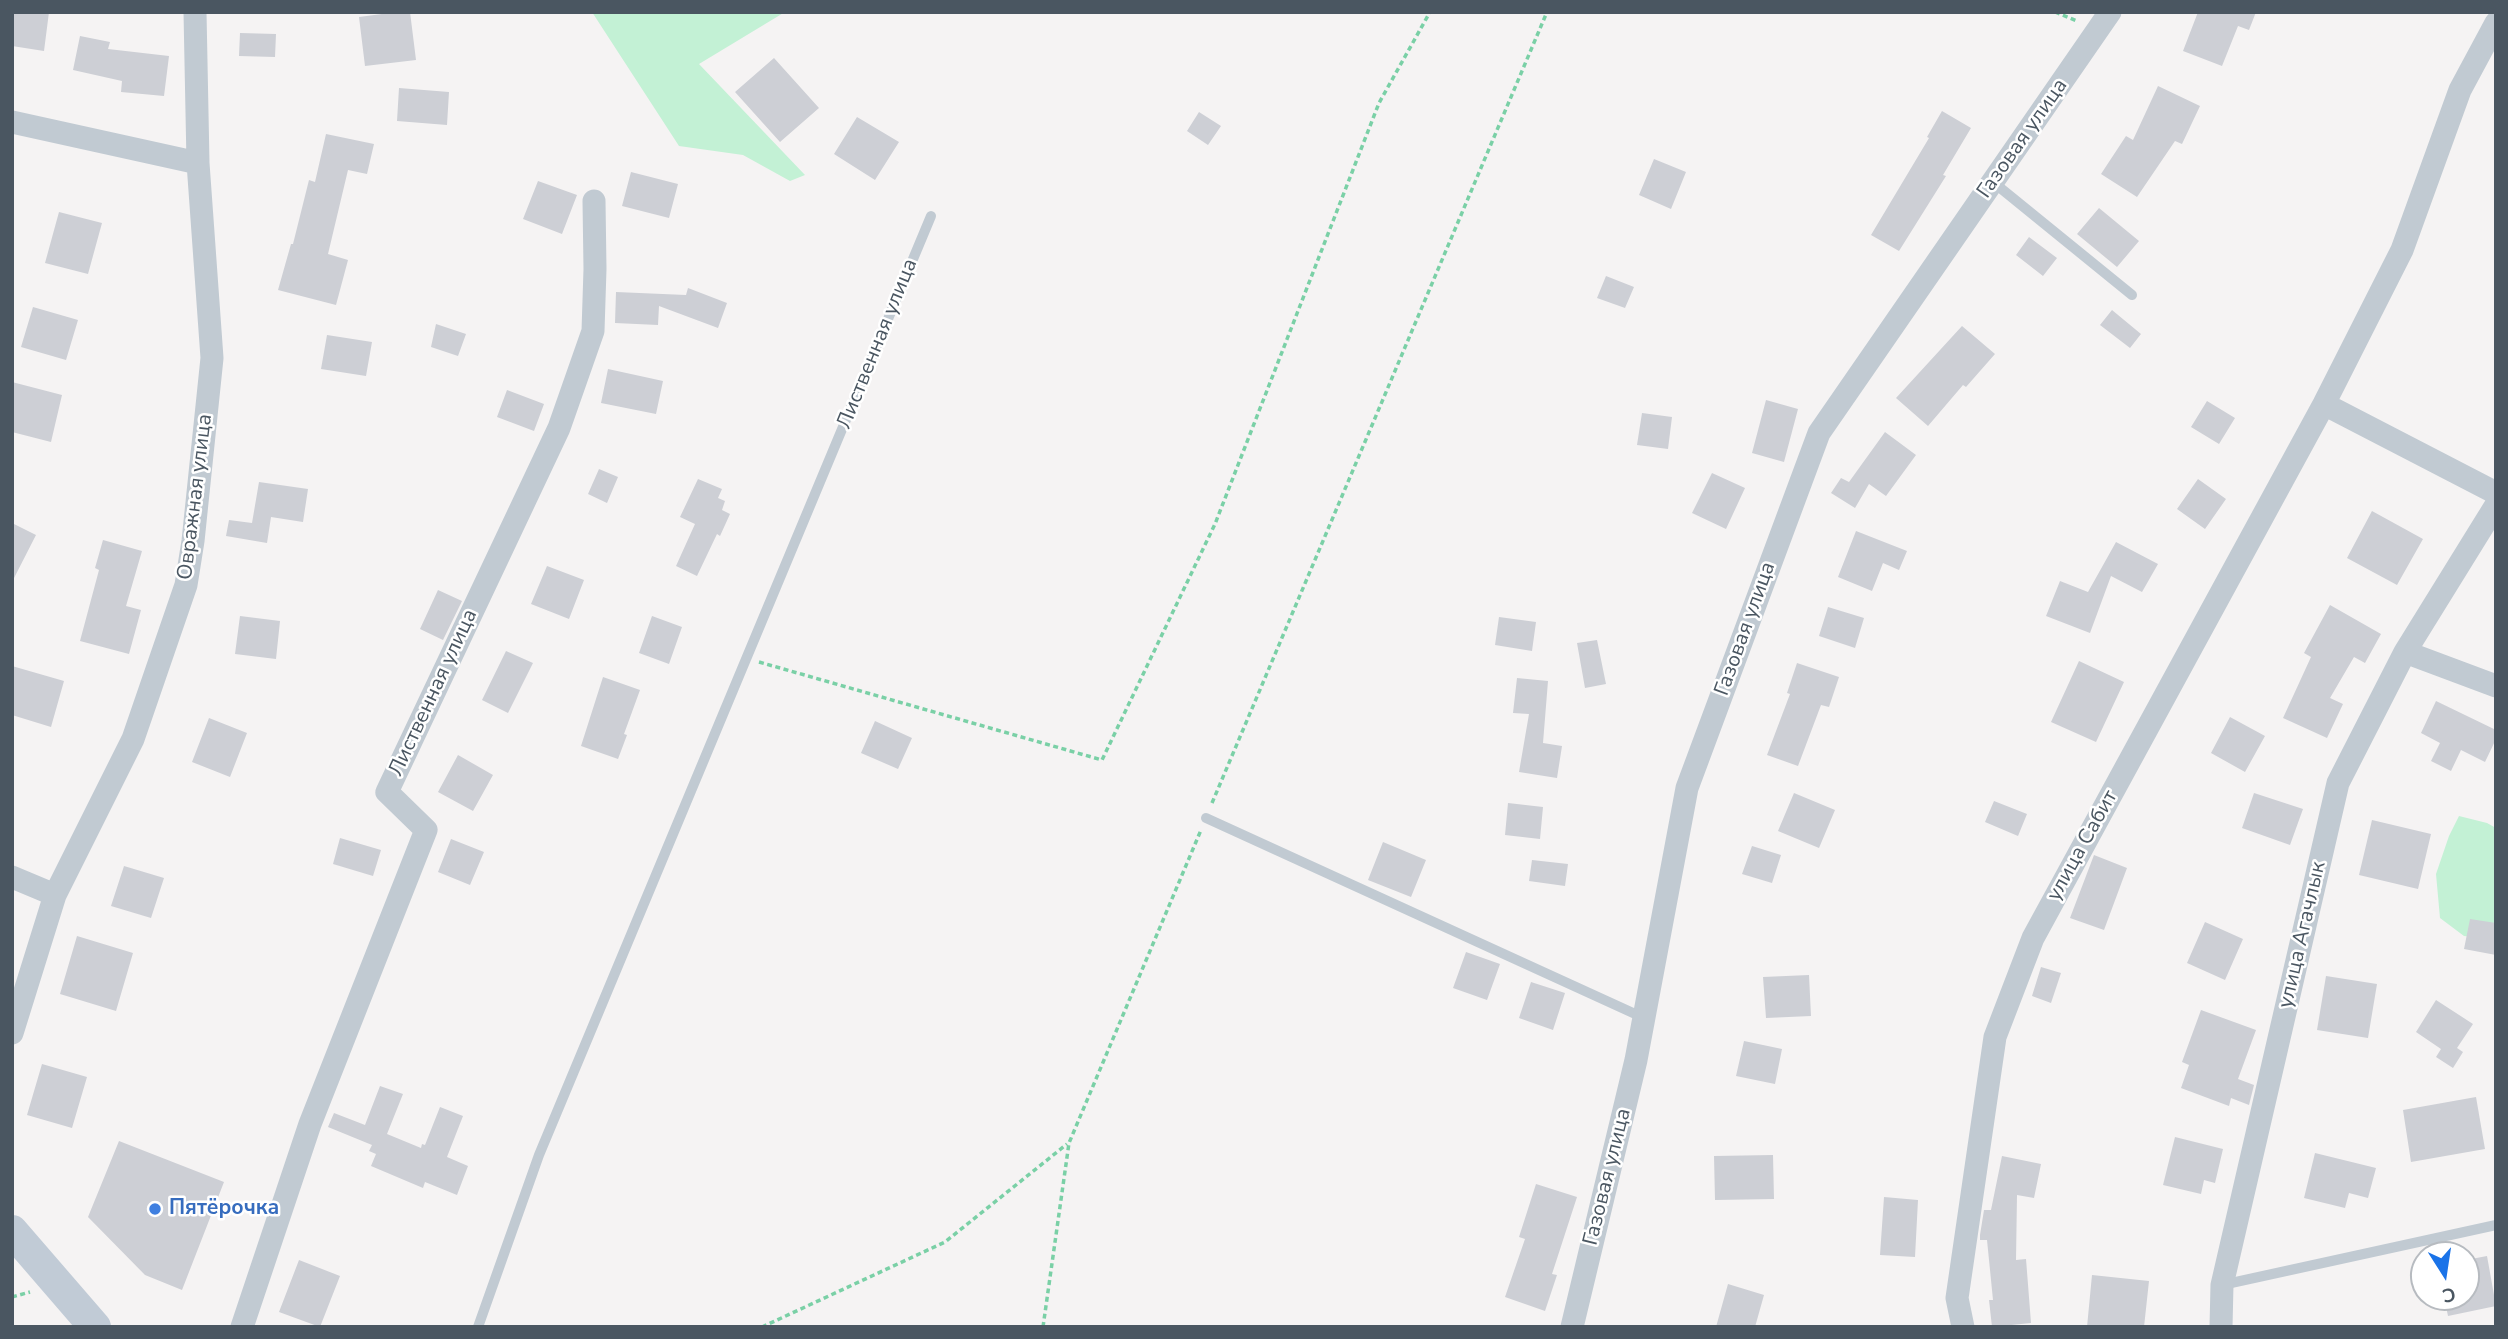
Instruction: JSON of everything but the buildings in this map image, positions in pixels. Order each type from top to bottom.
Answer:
[{"type":"street","name":"Овражная улица","points":[[12,1033],[55,895],[133,739],[186,585],[212,358],[198,163],[195,12]]},
{"type":"street","name":"Газовая улица","points":[[1572,1327],[1636,1060],[1687,788],[1819,433],[2110,12]]},
{"type":"street","name":"улица Сабит","points":[[1963,1327],[1956,1298],[1995,1038],[2033,939],[2324,404],[2402,250],[2460,90],[2496,23]]},
{"type":"street","points":[[12,122],[198,163]]},
{"type":"street","name":"Лиственная улица","points":[[242,1327],[310,1124],[426,830],[387,792],[559,428],[593,331],[594,201]]},
{"type":"street","points":[[2324,404],[2496,493]]},
{"type":"street","name":"улица Агачлык","points":[[2221,1327],[2222,1284],[2337,783],[2405,652],[2496,505]]},
{"type":"street","points":[[2405,652],[2496,686]]},
{"type":"street","points":[[12,877],[55,895]]},
{"type":"street","points":[[13,1234],[95,1327]]},
{"type":"lane","points":[[1993,182],[2132,295]]},
{"type":"lane","name":"Лиственная улица","points":[[478,1327],[539,1155],[931,216]]},
{"type":"lane","points":[[1206,818],[1644,1018]]},
{"type":"lane","points":[[2222,1284],[2496,1225]]},
{"type":"path","points":[[748,659],[1102,760],[1215,524],[1379,103],[1430,12]]},
{"type":"path","points":[[1043,1327],[1069,1143],[1547,12]]},
{"type":"path","points":[[762,1327],[945,1242],[1069,1143]]},
{"type":"green space","points":[[592,12],[785,12],[699,64],[805,175],[790,181],[743,155],[679,146]]},
{"type":"green space","points":[[2459,816],[2496,828],[2496,939],[2464,936],[2440,918],[2436,874]]},
{"type":"place","name":"Пятёрочка","points":[[155,1209]]}]
